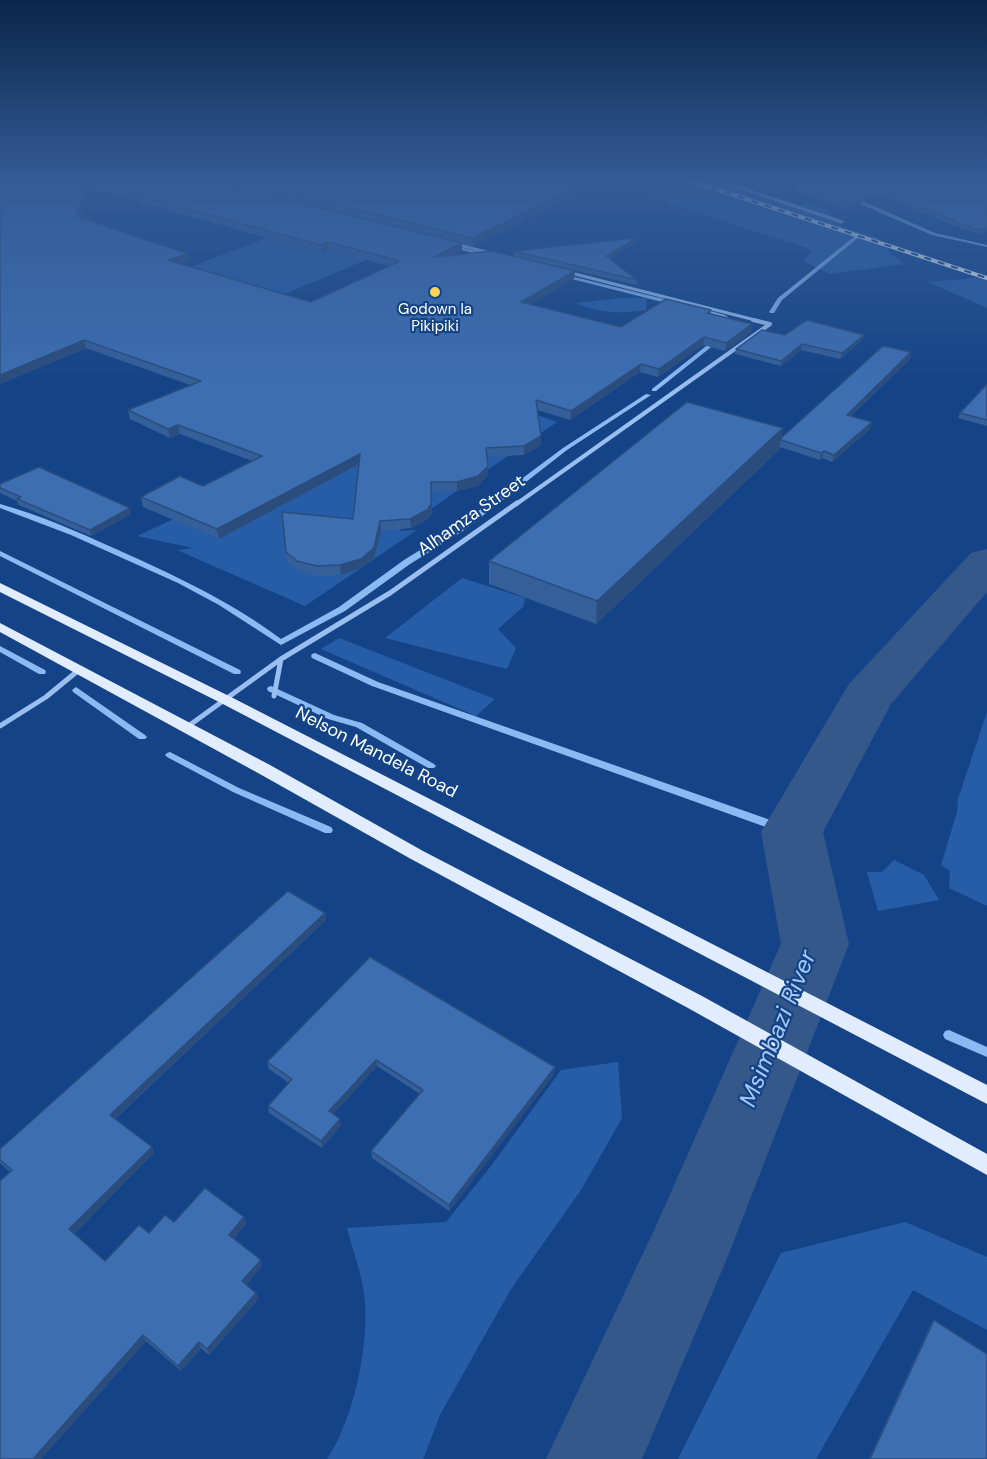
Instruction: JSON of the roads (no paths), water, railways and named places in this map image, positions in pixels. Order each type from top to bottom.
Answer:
[{"type":"main road","name":"Nelson Mandela Road","points":[[0,587],[225,700],[987,1095]]},
{"type":"main road","points":[[0,627],[187,727],[417,855],[695,1002],[987,1165]]},
{"type":"street","points":[[467,247],[497,255]]},
{"type":"street","name":"Alhamza Street","points":[[187,727],[281,659],[390,593],[770,324],[565,272]]},
{"type":"street","points":[[274,696],[281,659]]},
{"type":"street","points":[[0,726],[46,697],[80,669]]},
{"type":"waterway","points":[[456,247],[488,256]]},
{"type":"waterway","points":[[772,312],[780,299],[844,247]]},
{"type":"waterway","points":[[562,275],[674,303]]},
{"type":"waterway","points":[[699,310],[723,316],[733,324]]},
{"type":"waterway","points":[[654,390],[717,340]]},
{"type":"waterway","points":[[0,506],[59,527],[181,581],[242,615],[281,643],[342,609],[407,562],[460,529],[565,449],[648,395]]},
{"type":"waterway","points":[[0,553],[237,672]]},
{"type":"waterway","name":"Msimbazi River","points":[[594,1459],[686,1256],[815,944],[792,832],[868,696],[987,563]]},
{"type":"waterway","points":[[0,649],[42,672]]},
{"type":"waterway","points":[[315,656],[375,684],[792,832]]},
{"type":"waterway","points":[[271,689],[331,717],[359,725],[431,766]]},
{"type":"waterway","points":[[76,690],[142,737]]},
{"type":"waterway","points":[[170,755],[236,790],[328,830]]},
{"type":"waterway","points":[[949,1035],[987,1052]]},
{"type":"railway","points":[[893,247],[987,278]]},
{"type":"place","name":"Godown la Pikipiki","points":[[435,292]]}]
